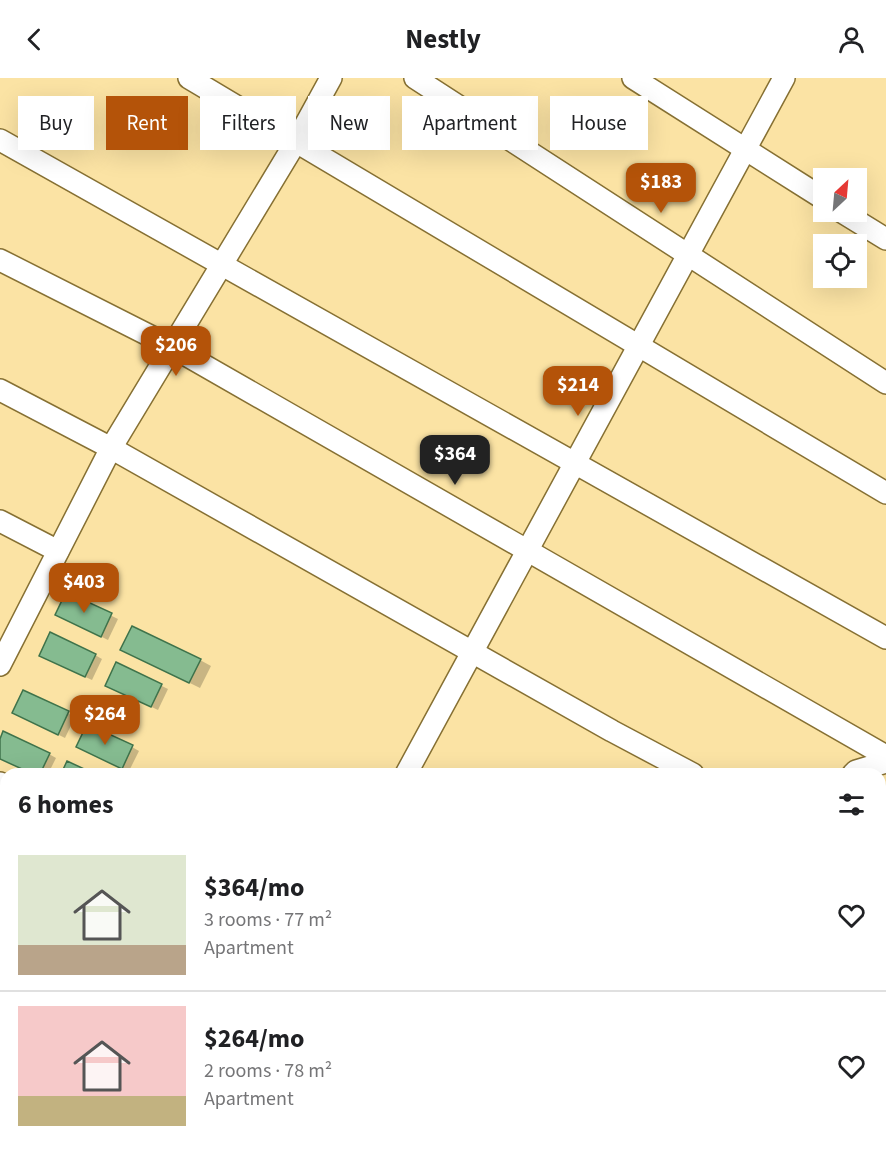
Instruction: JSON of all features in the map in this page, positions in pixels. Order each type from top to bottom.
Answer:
[{"type":"street","points":[[189,78],[886,493]]},
{"type":"street","points":[[0,665],[6,638],[58,552],[111,448],[297,141],[331,78]]},
{"type":"street","points":[[415,78],[886,383]]},
{"type":"street","points":[[633,78],[813,193]]},
{"type":"street","points":[[409,768],[784,78]]},
{"type":"street","points":[[0,140],[886,638]]},
{"type":"street","points":[[858,222],[886,239]]},
{"type":"street","points":[[0,260],[172,346],[886,756]]},
{"type":"street","points":[[0,390],[111,448],[682,768]]},
{"type":"street","points":[[0,521],[58,552]]},
{"type":"street","points":[[864,768],[886,762]]},
{"type":"building","points":[[66,592],[112,613],[101,637],[55,615]]},
{"type":"building","points":[[132,626],[201,659],[189,683],[120,650]]},
{"type":"building","points":[[50,632],[96,654],[85,677],[39,656]]},
{"type":"building","points":[[116,662],[162,684],[151,707],[105,686]]},
{"type":"building","points":[[23,690],[69,711],[58,735],[12,713]]},
{"type":"building","points":[[87,724],[133,745],[122,768],[76,747]]},
{"type":"building","points":[[3,731],[50,753],[43,768],[20,768],[0,759],[0,739]]},
{"type":"building","points":[[67,761],[82,768],[64,768]]}]
